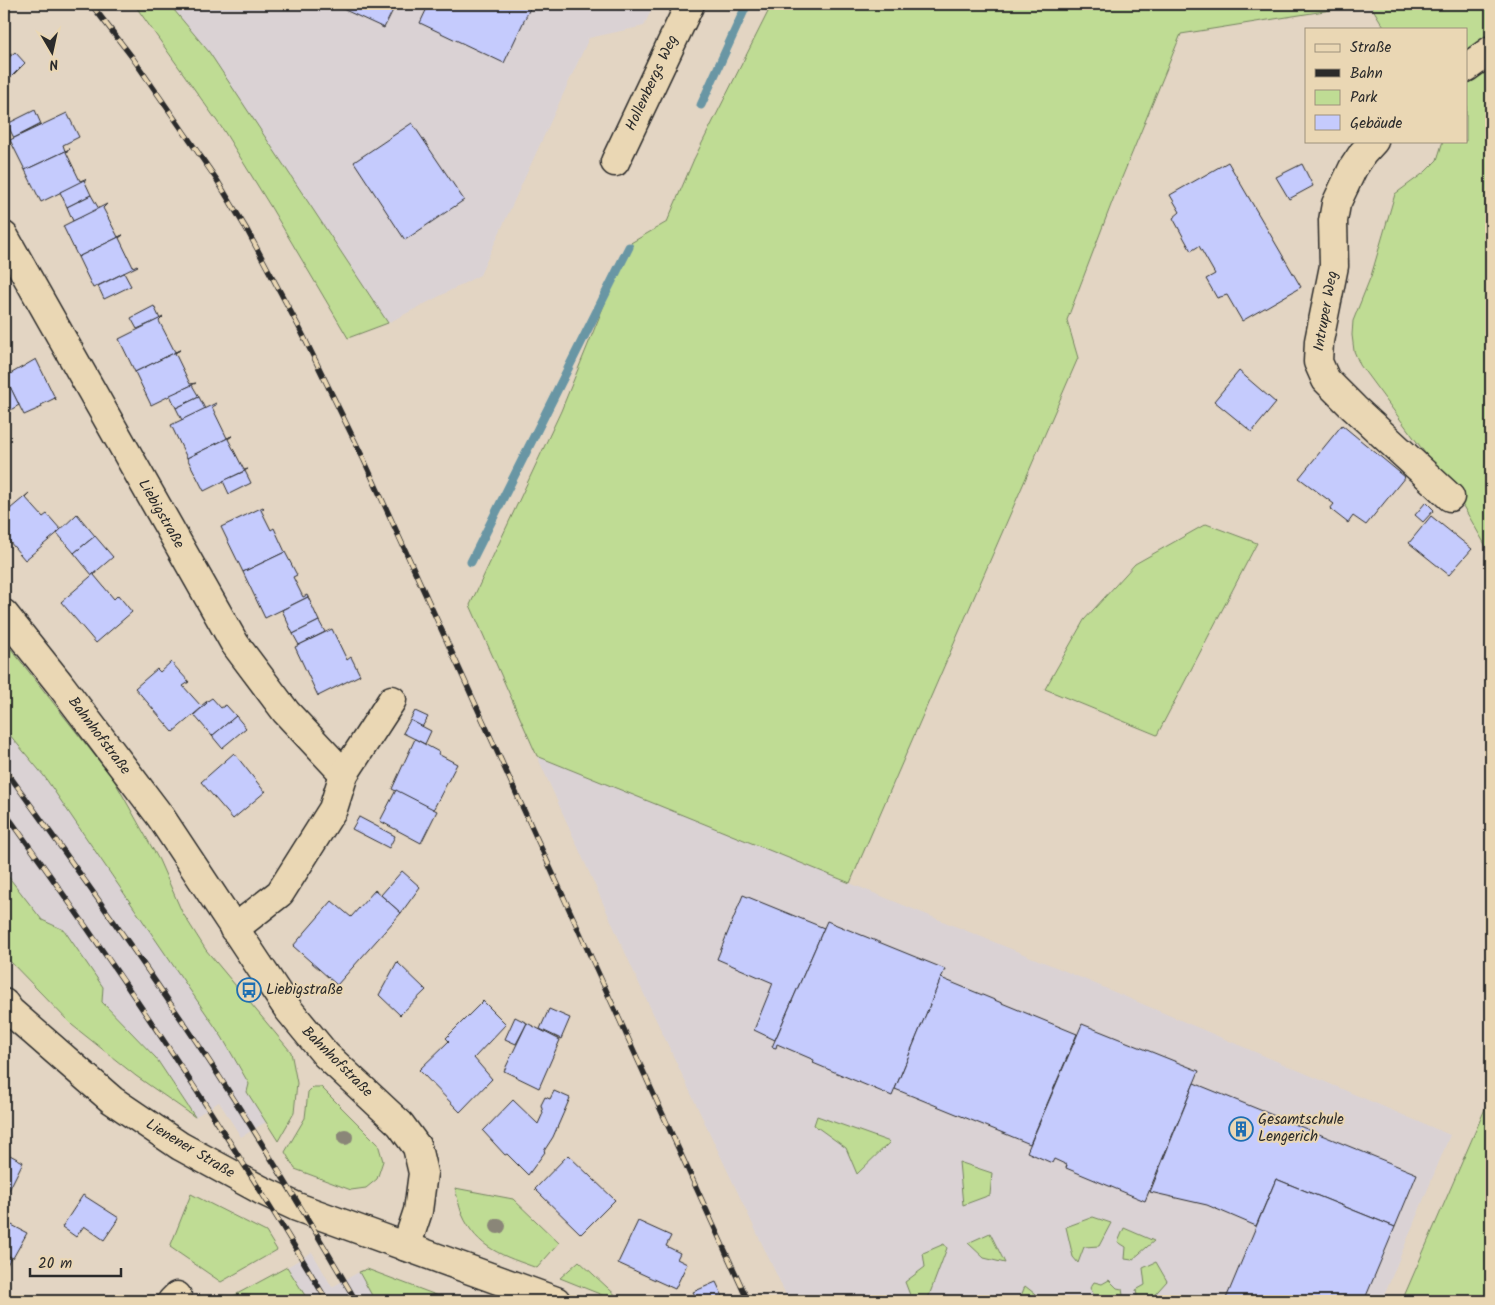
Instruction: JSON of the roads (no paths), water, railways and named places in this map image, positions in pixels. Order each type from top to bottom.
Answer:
[{"type":"street","name":"Hollenbergs Weg","points":[[615,162],[690,4]]},
{"type":"street","points":[[1468,67],[1491,50]]},
{"type":"street","name":"Intruper Weg","points":[[1373,142],[1353,168],[1336,204],[1333,221],[1334,266],[1319,341],[1318,362],[1326,380],[1450,497]]},
{"type":"street","name":"Liebigstraße","points":[[4,236],[235,644],[286,712],[344,774]]},
{"type":"street","name":"Bahnhofstraße","points":[[4,614],[60,684],[160,816],[288,1009],[311,1039],[400,1124],[417,1147],[423,1173],[418,1211],[406,1247]]},
{"type":"street","points":[[234,929],[280,893],[333,809],[344,774],[392,700]]},
{"type":"street","name":"Lienener Straße","points":[[6,1012],[112,1100],[180,1146],[261,1190],[297,1207],[406,1247]]},
{"type":"street","points":[[406,1247],[556,1301]]},
{"type":"water","points":[[1491,1148],[1491,1193],[1490,1193],[1487,1170]]},
{"type":"waterway","points":[[701,105],[747,4]]},
{"type":"waterway","points":[[471,562],[629,247]]},
{"type":"railway","points":[[91,4],[132,57],[217,180],[247,230],[300,329],[364,460],[748,1301]]},
{"type":"railway","points":[[4,768],[195,1039],[243,1113],[356,1301]]},
{"type":"railway","points":[[4,811],[172,1052],[251,1176],[327,1301]]},
{"type":"place","name":"Liebigstraße","points":[[249,990]]},
{"type":"place","name":"Gesamtschule Lengerich","points":[[1241,1129]]}]
